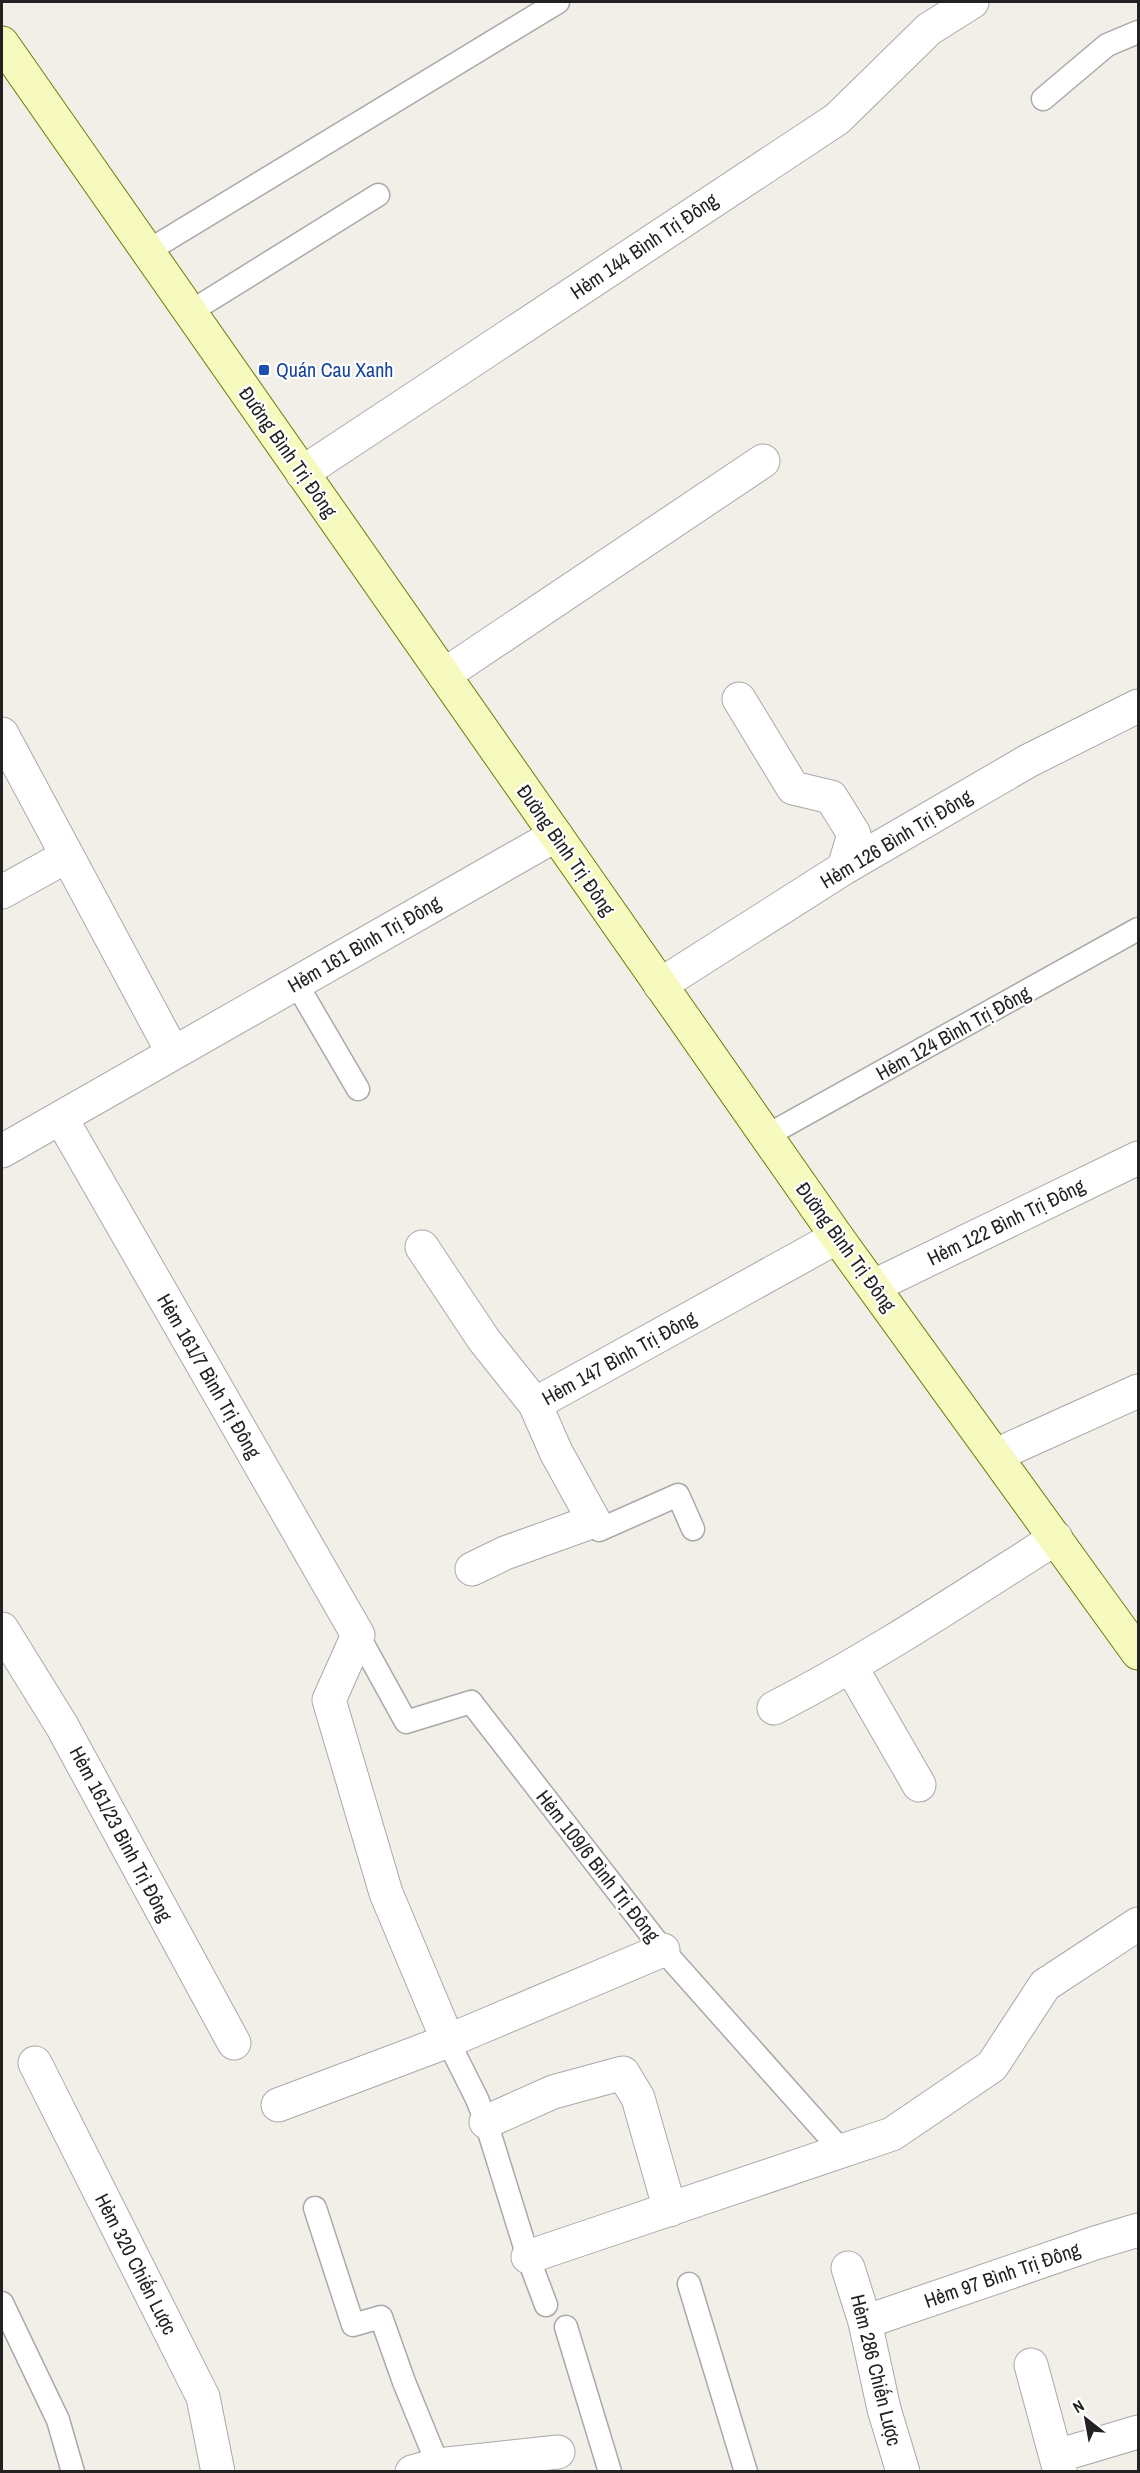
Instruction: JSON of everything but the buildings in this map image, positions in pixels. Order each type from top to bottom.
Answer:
[{"type":"street","name":"Hẻm 144 Bình Trị Đông","points":[[302,473],[837,118],[929,29],[972,2]]},
{"type":"street","name":"Đường Bình Trị Đông","points":[[2,43],[837,1237],[1138,1653]]},
{"type":"street","points":[[444,675],[763,461]]},
{"type":"street","points":[[739,699],[793,788],[831,796],[854,834],[844,868]]},
{"type":"street","name":"Hẻm 126 Bình Trị Đông","points":[[660,985],[844,868],[1028,760],[1138,706]]},
{"type":"street","points":[[2,734],[173,1053]]},
{"type":"street","name":"Hẻm 161 Bình Trị Đông","points":[[2,1151],[556,835]]},
{"type":"street","points":[[2,892],[67,856]]},
{"type":"street","name":"Hẻm 161/7 Bình Trị Đông","points":[[61,1118],[357,1635]]},
{"type":"street","name":"Hẻm 122 Bình Trị Đông","points":[[874,1286],[1138,1158]]},
{"type":"street","name":"Hẻm 147 Bình Trị Đông","points":[[594,1521],[556,1452],[535,1404],[837,1237]]},
{"type":"street","points":[[422,1247],[484,1340],[535,1404]]},
{"type":"street","points":[[996,1455],[1138,1391]]},
{"type":"street","points":[[472,1569],[506,1553],[594,1521]]},
{"type":"street","points":[[774,1708],[850,1666],[1056,1538]]},
{"type":"street","name":"Hẻm 161/23 Bình Trị Đông","points":[[2,1629],[62,1726],[234,2043]]},
{"type":"street","points":[[357,1635],[328,1700],[386,1893],[448,2042]]},
{"type":"street","points":[[850,1666],[919,1785]]},
{"type":"street","points":[[528,2257],[892,2134],[992,2066],[1045,1985],[1138,1924]]},
{"type":"street","points":[[278,2105],[448,2042],[663,1950]]},
{"type":"street","name":"Hẻm 320 Chiến Lược","points":[[35,2063],[203,2397],[218,2472]]},
{"type":"street","points":[[486,2122],[553,2092],[623,2073],[638,2098],[670,2210]]},
{"type":"street","name":"Hẻm 97 Bình Trị Đông","points":[[866,2322],[1138,2230]]},
{"type":"street","name":"Hẻm 286 Chiến Lược","points":[[849,2268],[866,2322],[884,2409],[903,2472]]},
{"type":"street","points":[[1031,2365],[1058,2464],[1138,2432]]},
{"type":"street","points":[[430,2469],[558,2452]]},
{"type":"lane","points":[[148,251],[558,2]]},
{"type":"lane","points":[[1043,99],[1107,45],[1138,32]]},
{"type":"lane","points":[[190,312],[378,195]]},
{"type":"lane","name":"Hẻm 124 Bình Trị Đông","points":[[766,1136],[1138,929]]},
{"type":"lane","points":[[296,984],[358,1089]]},
{"type":"lane","points":[[594,1521],[598,1530],[678,1495],[693,1529]]},
{"type":"lane","name":"Hẻm 109/6 Bình Trị Đông","points":[[357,1635],[405,1722],[471,1702],[663,1950],[842,2151]]},
{"type":"lane","points":[[448,2042],[486,2122],[528,2257],[546,2305]]},
{"type":"lane","points":[[315,2208],[353,2325],[381,2317],[404,2382],[430,2469]]},
{"type":"lane","points":[[688,2284],[746,2472]]},
{"type":"lane","points":[[2,2303],[58,2420],[73,2472]]},
{"type":"lane","points":[[566,2327],[609,2472]]},
{"type":"place","name":"Quán Cau Xanh","points":[[264,370]]}]
